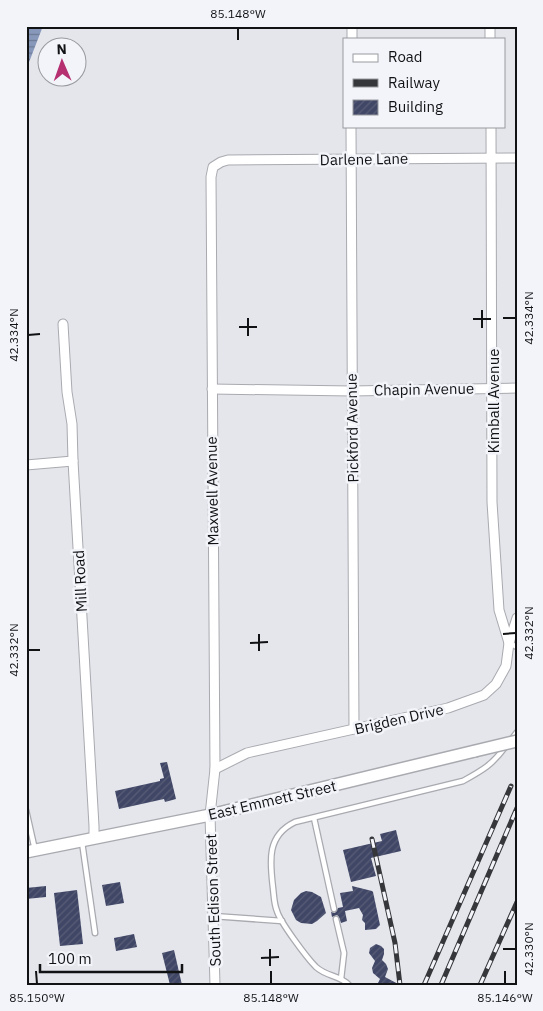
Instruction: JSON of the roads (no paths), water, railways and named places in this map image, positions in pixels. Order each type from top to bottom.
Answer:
[{"type":"street","name":"Pickford Avenue","points":[[351,128],[354,729]]},
{"type":"street","name":"Kimball Avenue","points":[[490,128],[493,388],[492,502],[499,610],[513,645]]},
{"type":"street","name":"Darlene Lane","points":[[213,167],[228,160],[517,158]]},
{"type":"street","name":"Maxwell Avenue","points":[[210,815],[215,769],[211,177],[213,167]]},
{"type":"street","name":"Mill Road","points":[[63,324],[67,392],[72,424],[94,838]]},
{"type":"street","name":"Chapin Avenue","points":[[212,390],[351,391],[517,388]]},
{"type":"street","points":[[26,466],[73,461]]},
{"type":"street","name":"Brigden Drive","points":[[215,769],[247,753],[448,708],[484,695],[496,684],[506,666],[513,645],[517,618]]},
{"type":"street","name":"East Emmett Street","points":[[31,851],[210,815],[517,741]]},
{"type":"street","name":"South Edison Street","points":[[210,815],[215,985]]},
{"type":"lane","points":[[349,985],[341,979],[322,973],[315,966],[303,952],[277,912],[270,862],[274,841],[280,832],[288,826],[463,781],[485,769],[494,761],[517,732]]},
{"type":"lane","points":[[26,810],[31,851]]},
{"type":"lane","points":[[314,818],[334,909]]},
{"type":"lane","points":[[82,841],[95,933]]},
{"type":"lane","points":[[214,916],[282,921]]},
{"type":"lane","points":[[336,919],[344,953],[341,979]]},
{"type":"water","points":[[26,26],[43,26],[38,38],[26,70]]},
{"type":"railway","points":[[424,985],[511,786]]},
{"type":"railway","points":[[441,985],[517,808]]},
{"type":"railway","points":[[372,839],[395,943],[400,985]]},
{"type":"railway","points":[[480,985],[517,902]]}]
